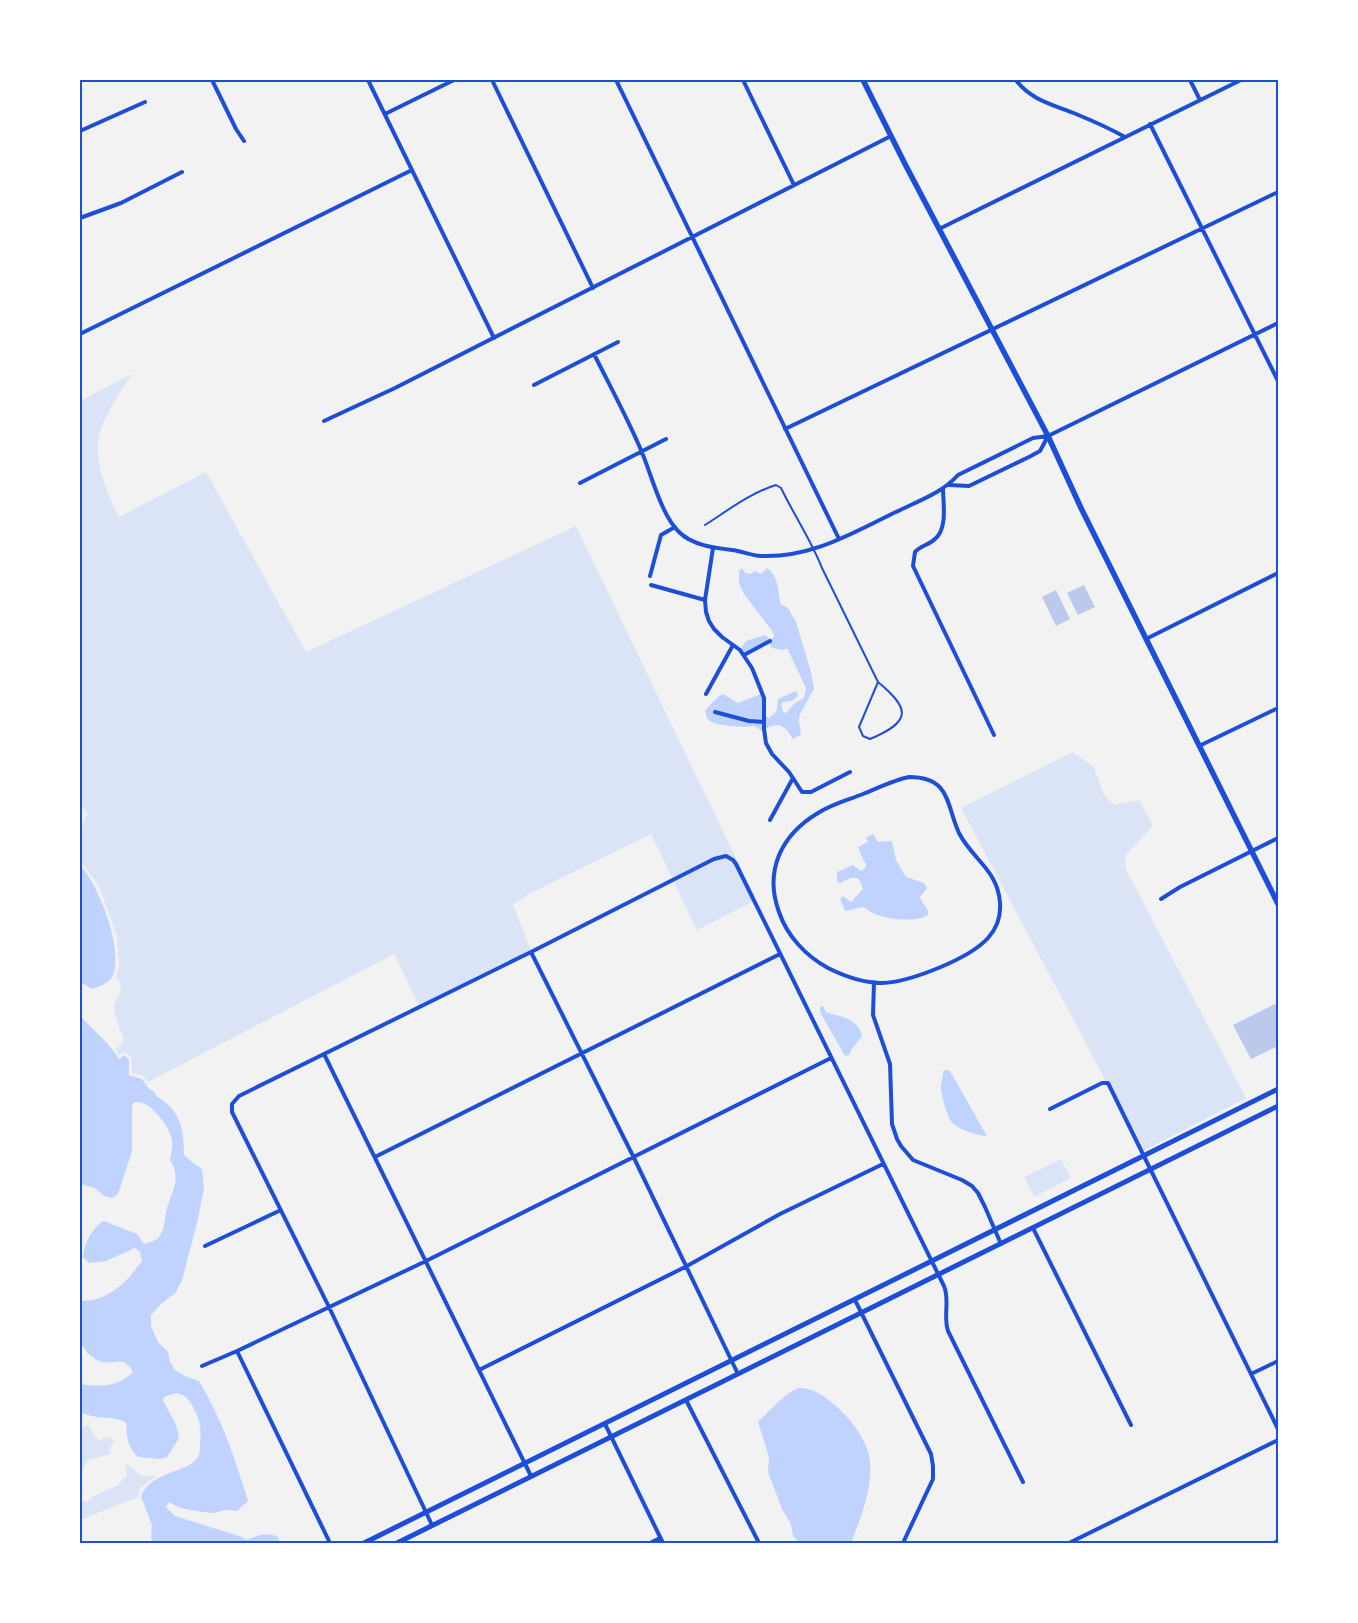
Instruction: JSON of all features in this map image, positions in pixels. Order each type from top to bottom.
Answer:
[{"type":"main road","points":[[863,80],[1048,436],[1081,508],[1278,904]]},
{"type":"main road","points":[[364,1543],[1278,1089]]},
{"type":"main road","points":[[397,1543],[1278,1106]]},
{"type":"street","points":[[212,80],[236,129],[244,141]]},
{"type":"street","points":[[368,80],[494,338]]},
{"type":"street","points":[[385,114],[454,80]]},
{"type":"street","points":[[492,80],[593,288]]},
{"type":"street","points":[[616,80],[839,539]]},
{"type":"street","points":[[743,80],[794,185]]},
{"type":"street","points":[[1016,80],[1036,98],[1105,126],[1125,137]]},
{"type":"street","points":[[1190,80],[1200,100]]},
{"type":"street","points":[[940,229],[1241,80]]},
{"type":"street","points":[[80,131],[145,102]]},
{"type":"street","points":[[1150,124],[1278,381]]},
{"type":"street","points":[[324,421],[395,388],[891,136]]},
{"type":"street","points":[[80,334],[412,170]]},
{"type":"street","points":[[80,218],[121,203],[182,172]]},
{"type":"street","points":[[785,429],[1278,192]]},
{"type":"street","points":[[594,354],[641,451],[658,496],[675,528],[686,538],[713,548],[761,556],[815,550],[949,485],[958,475],[1033,438],[1048,436],[1278,323]]},
{"type":"street","points":[[534,385],[618,342]]},
{"type":"street","points":[[949,485],[969,486],[1029,457],[1040,451],[1048,436]]},
{"type":"street","points":[[580,482],[666,438]]},
{"type":"street","points":[[943,488],[941,531],[934,540],[916,551],[912,566],[994,735]]},
{"type":"street","points":[[650,576],[661,535],[675,528]]},
{"type":"street","points":[[713,548],[705,600],[706,612],[714,629],[744,655],[752,668],[762,691],[765,709],[764,735],[769,750],[793,778],[802,792],[811,792],[850,772]]},
{"type":"street","points":[[1146,639],[1278,573]]},
{"type":"street","points":[[651,585],[705,600]]},
{"type":"street","points":[[744,655],[770,641]]},
{"type":"street","points":[[706,694],[733,645]]},
{"type":"street","points":[[1199,746],[1278,708]]},
{"type":"street","points":[[715,712],[749,721],[764,722]]},
{"type":"street","points":[[919,777],[932,782],[945,794],[950,802],[960,835],[970,850],[991,874],[999,895],[1000,911],[998,920],[987,939],[962,956],[910,978],[889,982],[874,982],[852,978],[825,967],[796,942],[783,923],[777,906],[773,885],[774,872],[781,852],[788,840],[801,826],[818,813],[902,779],[919,777]]},
{"type":"street","points":[[770,820],[793,778]]},
{"type":"street","points":[[1161,899],[1180,887],[1278,838]]},
{"type":"street","points":[[432,1525],[232,1112],[232,1104],[239,1096],[531,952],[714,859],[726,856],[736,864],[932,1262],[946,1293],[945,1316],[948,1330],[1023,1482]]},
{"type":"street","points":[[531,952],[687,1266],[738,1374]]},
{"type":"street","points":[[375,1157],[780,954]]},
{"type":"street","points":[[874,982],[873,1016],[890,1064],[892,1124],[897,1139],[909,1156],[917,1162],[972,1186],[978,1193],[1001,1244]]},
{"type":"street","points":[[324,1054],[531,1476]]},
{"type":"street","points":[[202,1366],[426,1260],[634,1158],[831,1058]]},
{"type":"street","points":[[1050,1109],[1102,1083],[1108,1084],[1278,1429]]},
{"type":"street","points":[[479,1370],[687,1266],[773,1218],[883,1164]]},
{"type":"street","points":[[205,1246],[281,1210]]},
{"type":"street","points":[[1033,1228],[1131,1425]]},
{"type":"street","points":[[854,1300],[931,1454],[933,1466],[932,1482],[903,1543]]},
{"type":"street","points":[[237,1351],[329,1540]]},
{"type":"street","points":[[1251,1374],[1278,1361]]},
{"type":"street","points":[[686,1400],[759,1543]]},
{"type":"street","points":[[605,1424],[663,1543]]},
{"type":"street","points":[[1070,1543],[1278,1440]]},
{"type":"street","points":[[650,1543],[660,1538]]},
{"type":"street","points":[[1274,1543],[1278,1541]]},
{"type":"lane","points":[[705,525],[740,502],[766,488],[776,485],[781,488],[815,550],[878,682],[897,700],[901,708],[902,716],[897,725],[870,739],[864,736],[859,727],[878,682]]},
{"type":"shaded area","points":[[132,374],[106,417],[98,442],[99,464],[102,476],[119,517],[206,472],[306,652],[576,526],[756,900],[697,930],[651,834],[529,894],[513,905],[531,950],[419,1005],[394,954],[148,1082],[143,1076],[132,1073],[131,1056],[124,1052],[119,1055],[116,1050],[124,1040],[115,1014],[114,1004],[119,996],[121,984],[116,977],[119,968],[117,936],[99,886],[80,861],[80,828],[88,814],[80,804],[80,401]]},
{"type":"shaded area","points":[[1073,752],[1094,767],[1104,795],[1114,805],[1139,800],[1153,826],[1125,856],[1126,870],[1246,1098],[1143,1151],[961,808]]},
{"type":"shaded area","points":[[1061,1159],[1071,1178],[1034,1197],[1024,1177]]},
{"type":"shaded area","points":[[87,1425],[99,1440],[111,1437],[114,1442],[109,1449],[111,1454],[88,1460],[80,1475],[80,1430]]},
{"type":"shaded area","points":[[128,1464],[143,1476],[157,1475],[140,1488],[138,1497],[80,1520],[80,1494],[82,1501],[87,1502],[94,1496],[118,1485],[127,1475],[125,1465]]},
{"type":"water","points":[[742,568],[745,573],[751,574],[755,571],[761,574],[767,568],[774,576],[781,604],[788,608],[796,622],[811,672],[814,689],[800,714],[801,735],[793,739],[786,729],[779,725],[771,726],[762,731],[755,726],[739,727],[714,723],[706,716],[705,710],[723,694],[738,703],[761,694],[765,695],[765,716],[769,718],[776,711],[778,699],[796,691],[798,696],[796,698],[783,702],[781,705],[783,712],[786,713],[795,703],[804,698],[806,688],[787,648],[783,650],[772,648],[769,642],[742,655],[741,649],[746,641],[765,635],[772,639],[774,636],[773,632],[744,594],[739,583],[739,571]]},
{"type":"water","points":[[873,834],[878,842],[892,841],[896,860],[906,877],[924,883],[927,888],[920,897],[928,915],[922,918],[905,920],[877,915],[864,907],[845,911],[840,899],[843,896],[851,902],[863,889],[859,879],[856,878],[839,883],[837,881],[837,872],[853,865],[861,871],[866,867],[858,847],[868,842],[866,838]]},
{"type":"water","points":[[80,865],[95,887],[102,903],[113,936],[115,952],[115,966],[112,977],[106,983],[92,989],[80,982]]},
{"type":"water","points":[[823,1006],[826,1012],[848,1019],[857,1025],[860,1030],[862,1036],[849,1055],[845,1056],[820,1012],[820,1007]]},
{"type":"water","points":[[80,1016],[109,1045],[120,1060],[123,1055],[129,1059],[129,1075],[142,1079],[149,1089],[155,1092],[156,1096],[164,1101],[175,1113],[183,1136],[184,1155],[202,1169],[204,1188],[182,1280],[176,1292],[151,1315],[151,1326],[158,1342],[168,1352],[170,1362],[175,1370],[199,1381],[207,1395],[227,1440],[248,1501],[237,1511],[225,1510],[214,1513],[180,1508],[169,1502],[166,1507],[175,1516],[242,1537],[246,1540],[269,1534],[278,1537],[280,1543],[153,1543],[151,1537],[152,1525],[141,1496],[146,1487],[154,1481],[188,1466],[195,1461],[199,1454],[199,1421],[191,1403],[183,1396],[176,1393],[164,1397],[163,1400],[176,1425],[179,1438],[167,1457],[160,1459],[138,1457],[134,1453],[129,1445],[126,1423],[117,1419],[92,1416],[80,1412],[80,1384],[108,1385],[121,1381],[133,1372],[125,1363],[97,1360],[80,1343],[80,1301],[100,1298],[116,1289],[130,1277],[142,1261],[140,1252],[135,1248],[106,1261],[89,1263],[83,1257],[87,1241],[96,1227],[104,1221],[137,1234],[144,1244],[157,1239],[163,1229],[176,1180],[174,1167],[170,1160],[172,1140],[170,1134],[157,1114],[145,1104],[139,1102],[133,1103],[132,1151],[118,1194],[112,1198],[104,1196],[95,1188],[80,1184]]},
{"type":"water","points":[[943,1071],[950,1071],[987,1136],[967,1132],[957,1127],[951,1121],[941,1090]]},
{"type":"water","points":[[799,1388],[815,1391],[824,1396],[845,1414],[866,1446],[870,1469],[867,1495],[851,1543],[800,1543],[793,1536],[791,1524],[782,1509],[768,1472],[769,1457],[758,1422],[784,1398]]},
{"type":"building","points":[[1084,585],[1095,607],[1078,615],[1067,593]]},
{"type":"building","points":[[1056,590],[1070,619],[1056,626],[1042,597]]},
{"type":"building","points":[[1275,1004],[1278,1011],[1278,1046],[1251,1059],[1233,1025]]}]
